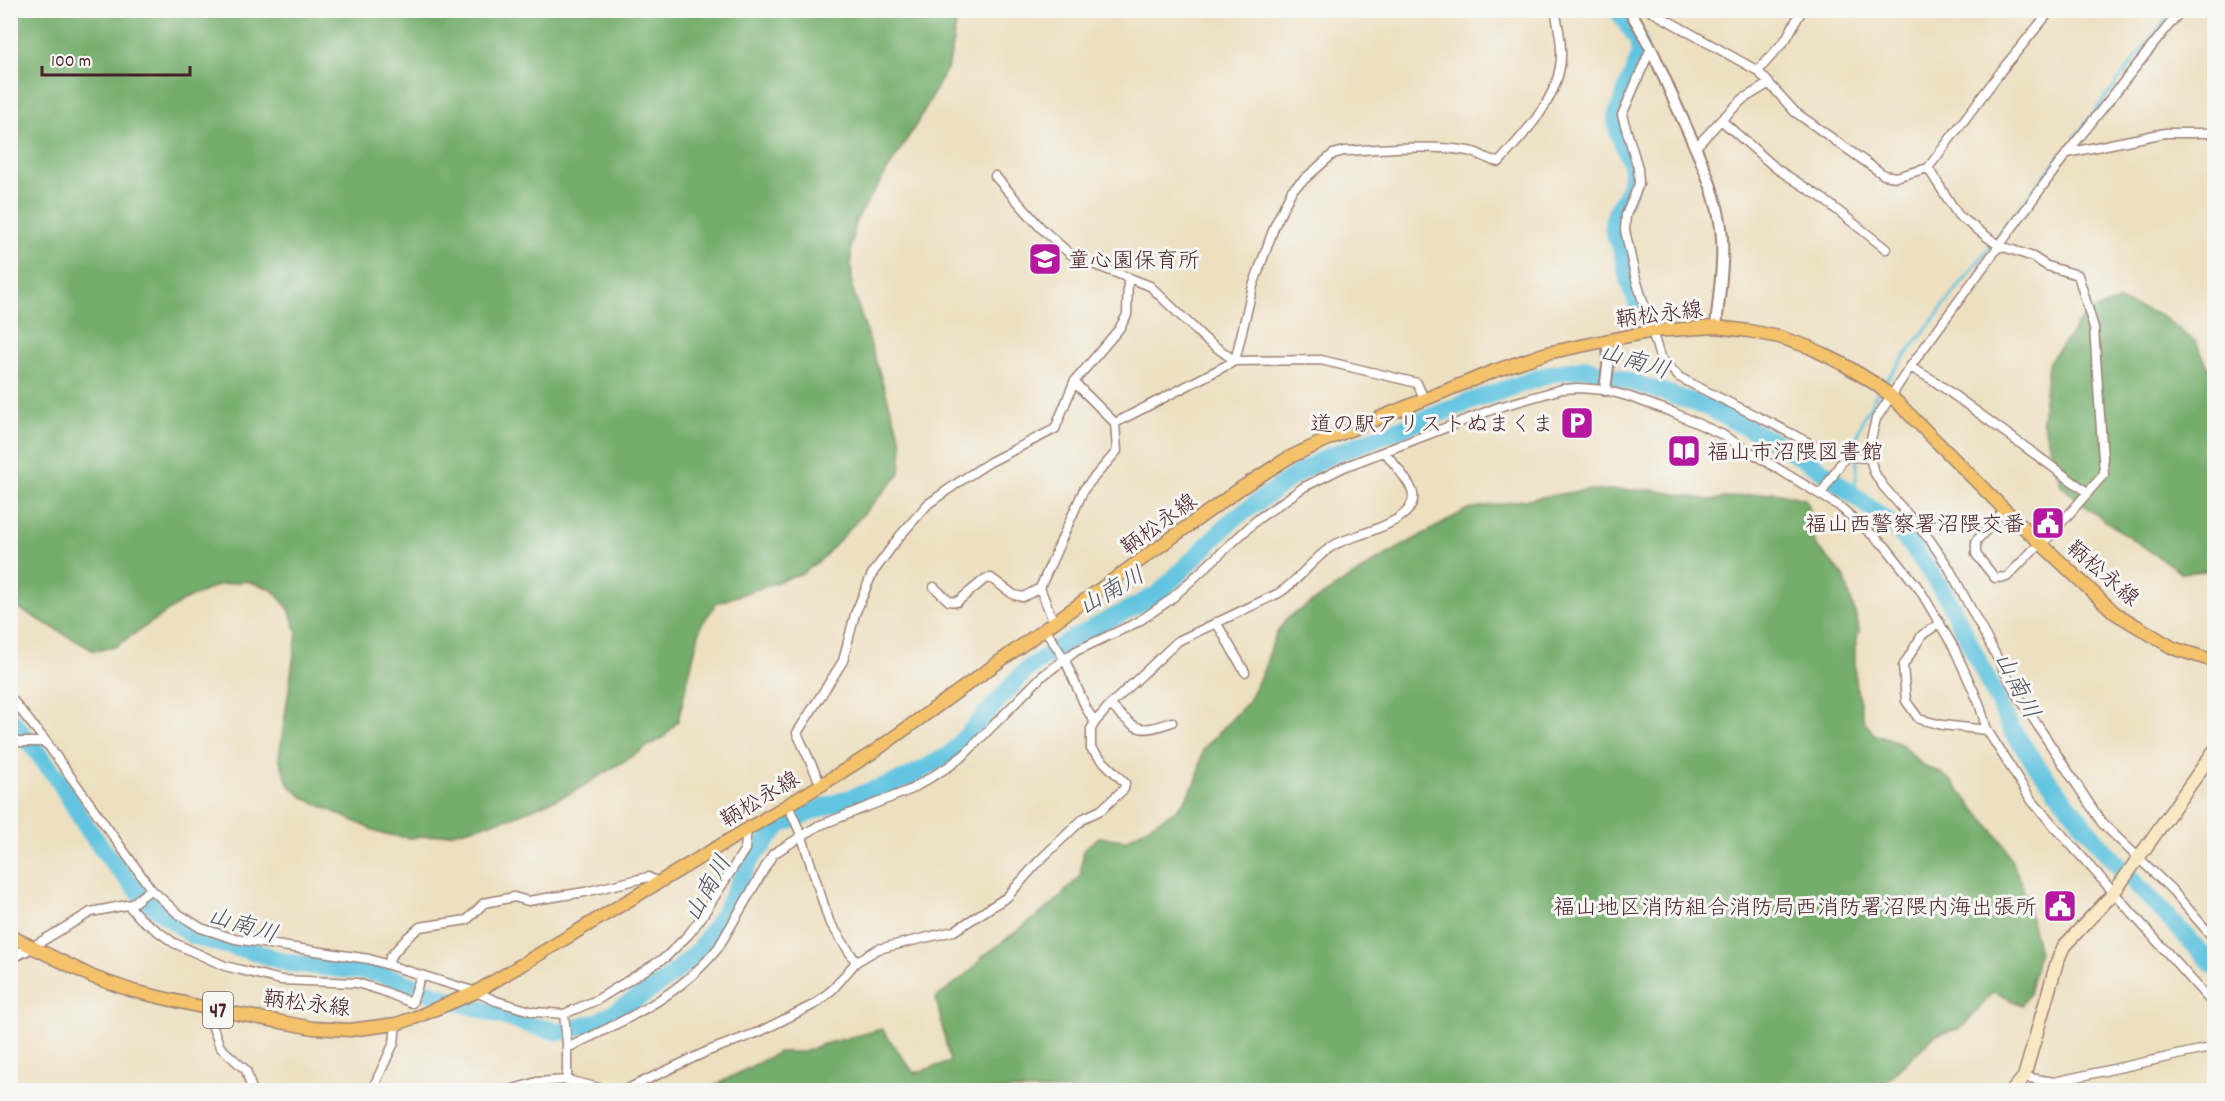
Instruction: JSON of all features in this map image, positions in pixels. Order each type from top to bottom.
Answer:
[{"type":"main road","name":"鞆松永線","points":[[10,936],[93,977],[133,991],[206,1008],[313,1028],[350,1030],[396,1024],[436,1010],[473,993],[747,830],[789,809],[1050,631],[1241,488],[1288,458],[1424,399],[1547,353],[1653,331],[1716,327],[1779,337],[1809,347],[1843,364],[1889,394],[2005,510],[2087,588],[2124,619],[2173,648],[2214,661]]},
{"type":"main road","points":[[2013,1090],[2024,1077],[2057,962],[2064,946],[2115,892],[2214,751]]},
{"type":"street","points":[[1235,361],[1253,286],[1275,225],[1292,190],[1333,154],[1344,151],[1424,148],[1474,152],[1499,162],[1546,104],[1556,85],[1562,56],[1555,10]]},
{"type":"street","points":[[1629,10],[1651,48],[1713,195],[1720,221],[1722,247],[1716,327]]},
{"type":"street","points":[[1649,10],[1758,71],[1795,112],[1884,175],[1896,177],[1928,168],[2005,66],[2051,10]]},
{"type":"street","points":[[1758,71],[1786,39],[1802,10]]},
{"type":"street","points":[[2181,10],[1995,243],[1910,368],[1889,394],[1876,419],[1866,458],[1883,486],[1930,540],[1948,568],[2015,691],[2102,823],[2136,862],[2172,890],[2214,939]]},
{"type":"street","points":[[1651,48],[1622,115],[1638,168],[1639,184],[1626,215],[1625,230],[1635,276],[1660,357],[1679,377],[1816,448],[1845,459],[1866,458]]},
{"type":"street","points":[[1695,148],[1743,99],[1768,84]]},
{"type":"street","points":[[1721,120],[1777,169],[1822,198],[1886,249]]},
{"type":"street","points":[[2067,153],[2165,133],[2214,133]]},
{"type":"street","points":[[1928,168],[1958,215],[1995,243],[2033,257],[2047,266],[2078,275],[2094,328],[2104,474],[2042,545],[2033,550],[2007,578],[1995,578],[1976,554],[1976,541],[2005,510]]},
{"type":"street","points":[[995,176],[1041,228],[1069,253],[1150,286],[1205,339],[1235,361]]},
{"type":"street","points":[[821,785],[797,733],[843,661],[855,614],[872,574],[899,537],[928,504],[990,462],[1055,429],[1074,382],[1119,329],[1127,315],[1128,278]]},
{"type":"street","points":[[1605,387],[1609,358],[1607,340]]},
{"type":"street","points":[[1115,423],[1235,361],[1321,360],[1417,383],[1424,399]]},
{"type":"street","points":[[1910,368],[1933,380],[2087,492]]},
{"type":"street","points":[[1074,382],[1115,423],[1117,451],[1084,489],[1040,588],[1050,631],[1087,710],[1095,722]]},
{"type":"street","points":[[567,1046],[644,1010],[688,980],[718,948],[773,854],[786,844],[818,826],[910,790],[948,767],[964,755],[1025,691],[1063,657],[1138,622],[1170,600],[1258,519],[1304,487],[1344,467],[1499,407],[1562,389],[1605,387],[1672,412],[1721,434],[1823,491],[1886,546],[1920,590],[1940,623],[1954,648],[1987,730],[2032,801],[2214,1005]]},
{"type":"street","points":[[625,1090],[708,1051],[759,1032],[815,1004],[833,989],[856,962],[878,949],[954,931],[1007,897],[1039,861],[1084,818],[1101,810],[1124,789],[1125,783],[1091,749],[1091,729],[1110,705],[1178,641],[1290,586],[1334,545],[1399,519],[1410,509],[1414,501],[1411,487],[1385,452]]},
{"type":"street","points":[[1823,491],[1845,459]]},
{"type":"street","points":[[934,587],[949,601],[957,602],[985,579],[992,578],[1014,595],[1023,597],[1040,588]]},
{"type":"street","points":[[1216,622],[1245,672]]},
{"type":"street","points":[[1940,623],[1922,635],[1903,666],[1906,701],[1919,719],[1942,725],[1987,730]]},
{"type":"street","points":[[10,697],[46,743],[149,890],[177,913],[201,928],[235,939],[369,959],[421,978],[534,1012],[565,1017],[638,976],[666,957],[689,934],[745,849],[747,830]]},
{"type":"street","points":[[1110,705],[1130,723],[1143,730],[1172,722]]},
{"type":"street","points":[[13,743],[46,743]]},
{"type":"street","points":[[789,809],[801,834],[822,907],[856,962]]},
{"type":"street","points":[[388,965],[390,957],[420,927],[467,920],[484,903],[514,897],[528,902],[585,892],[648,877],[658,882]]},
{"type":"street","points":[[10,958],[91,912],[130,905],[149,890]]},
{"type":"street","points":[[130,905],[141,919],[174,943],[225,966],[281,980],[357,983],[412,1003],[421,978]]},
{"type":"street","points":[[206,1008],[220,1047],[246,1070],[252,1090]]},
{"type":"street","points":[[565,1017],[567,1080]]},
{"type":"street","points":[[372,1090],[394,1043],[396,1024]]},
{"type":"street","points":[[2024,1077],[2057,1086],[2214,1047]]},
{"type":"street","points":[[510,1090],[537,1082],[567,1080],[608,1090]]},
{"type":"green space","points":[[11,10],[958,11],[949,65],[919,120],[856,220],[851,247],[852,287],[902,443],[900,474],[823,558],[803,573],[717,603],[701,625],[678,721],[664,737],[573,792],[513,817],[453,833],[410,838],[382,834],[304,798],[288,784],[279,758],[297,633],[289,609],[271,589],[246,581],[218,585],[183,601],[115,647],[94,651],[11,604]]},
{"type":"green space","points":[[2119,301],[2160,315],[2195,341],[2214,378],[2214,570],[2182,573],[2088,509],[2061,485],[2042,420],[2048,363],[2087,313]]},
{"type":"green space","points":[[1585,490],[1654,490],[1709,500],[1775,492],[1805,499],[1809,506],[1815,544],[1844,576],[1858,623],[1855,680],[1864,721],[1874,734],[1901,744],[1921,764],[1941,773],[1953,783],[2004,844],[2022,884],[2039,953],[2029,994],[2022,1005],[1993,992],[1966,1024],[1958,1029],[1936,1035],[1877,1090],[706,1090],[779,1052],[804,1052],[820,1045],[882,1029],[914,1073],[950,1062],[936,998],[973,969],[981,958],[1053,904],[1080,876],[1084,849],[1099,837],[1126,840],[1176,810],[1184,802],[1197,779],[1203,749],[1249,701],[1264,669],[1275,636],[1286,619],[1379,559],[1468,509]]},
{"type":"waterway","points":[[1617,10],[1638,39],[1640,55],[1616,117],[1616,125],[1630,160],[1632,174],[1629,188],[1616,213],[1613,226],[1630,285],[1642,314]]},
{"type":"waterway","points":[[2075,137],[2173,10]]},
{"type":"waterway","points":[[1882,386],[2061,154]]},
{"type":"waterway","name":"山南川","points":[[10,718],[58,779],[87,828],[114,864],[148,902],[192,935],[288,963],[379,973],[436,995],[533,1026],[560,1032],[598,1022],[673,974],[698,951],[723,915],[751,859],[781,824],[907,778],[949,755],[1026,670],[1070,640],[1158,594],[1231,521],[1298,473],[1325,458],[1466,403],[1550,374],[1585,368],[1709,408],[1816,466],[1896,528],[1917,553],[1948,599],[2012,730],[2037,766],[2106,852],[2214,966]]},
{"type":"waterway","points":[[1854,495],[1857,471],[1856,442],[1860,425],[1878,391]]},
{"type":"place","name":"童心園保育所","points":[[1045,259]]},
{"type":"place","name":"道の駅アリストぬまくま","points":[[1577,423]]},
{"type":"place","name":"福山市沼隈図書館","points":[[1684,451]]},
{"type":"place","name":"福山西警察署沼隈交番","points":[[2048,523]]},
{"type":"place","name":"福山地区消防組合消防局西消防署沼隈内海出張所","points":[[2060,906]]}]
